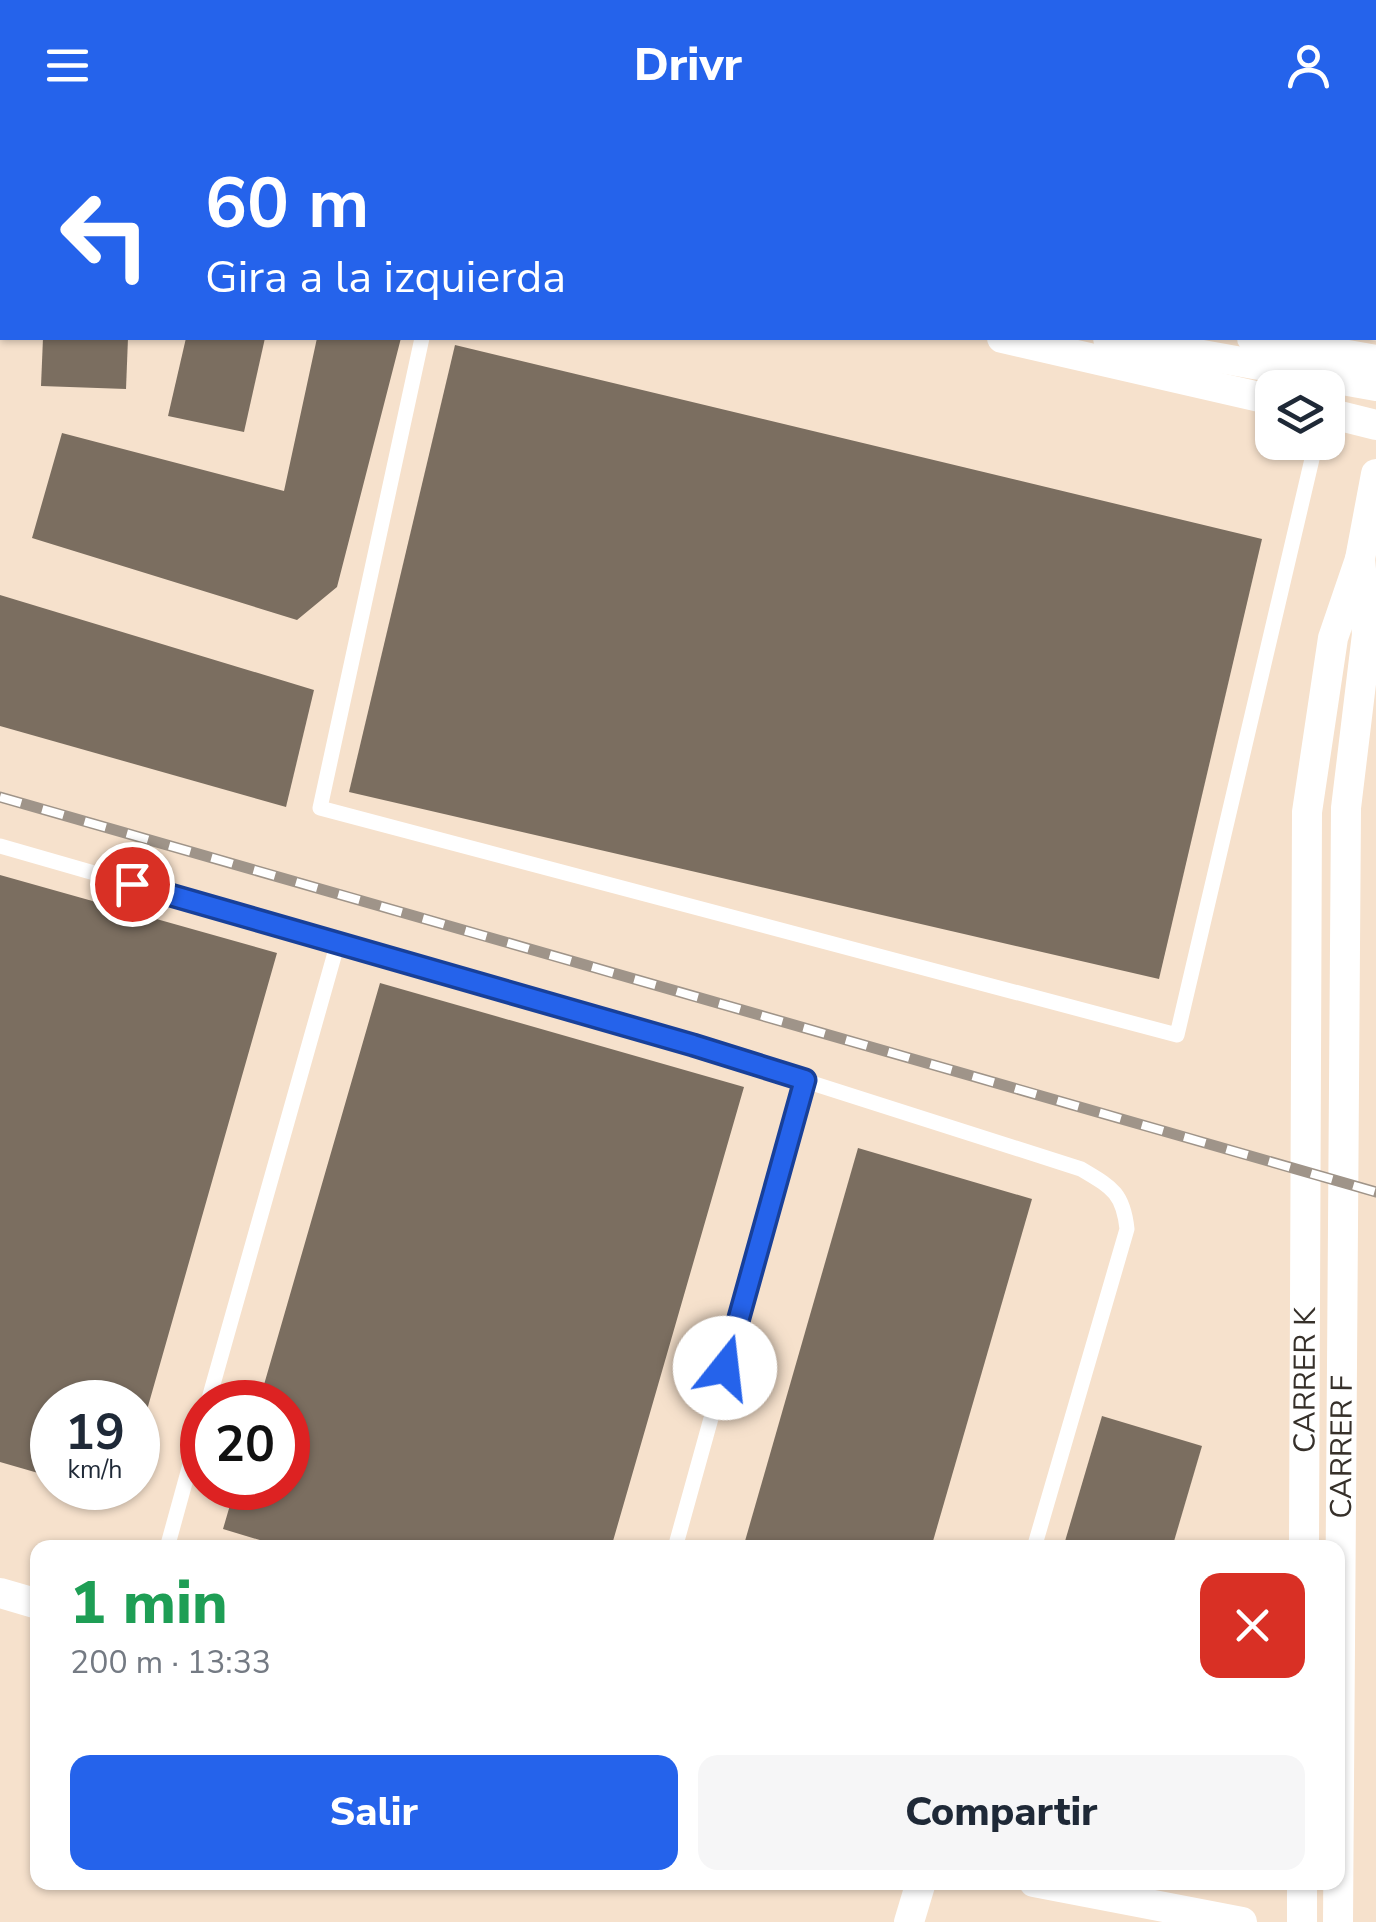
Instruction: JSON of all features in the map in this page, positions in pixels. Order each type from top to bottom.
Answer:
[{"type":"street","points":[[1011,340],[1255,396]]},
{"type":"street","points":[[1119,340],[1376,386]]},
{"type":"street","points":[[1263,340],[1376,360]]},
{"type":"street","points":[[1345,417],[1376,425]]},
{"type":"street","points":[[1360,559],[1376,474]]},
{"type":"street","name":"CARRER K","points":[[1304,1540],[1307,812],[1332,638],[1360,559]]},
{"type":"street","name":"CARRER F","points":[[1341,1540],[1346,808],[1367,634],[1360,559]]},
{"type":"street","points":[[0,1593],[30,1602]]},
{"type":"street","points":[[910,1922],[919,1890]]},
{"type":"street","points":[[1076,1890],[1242,1922]]},
{"type":"street","points":[[1302,1890],[1302,1922]]},
{"type":"street","name":"CARRER F","points":[[1338,1890],[1338,1922]]},
{"type":"lane","points":[[422,340],[320,808],[1177,1035],[1312,460]]},
{"type":"lane","points":[[0,846],[693,1045],[1081,1168],[1118,1194],[1127,1229],[1036,1540]]},
{"type":"lane","points":[[214,1380],[338,942]]},
{"type":"lane","points":[[677,1540],[805,1080]]},
{"type":"lane","points":[[169,1540],[180,1501]]},
{"type":"shaded area","points":[[0,340],[1376,341],[1376,1922],[0,1922]]},
{"type":"building","points":[[43,340],[128,340],[126,389],[41,386]]},
{"type":"building","points":[[186,340],[265,340],[244,432],[168,416]]},
{"type":"building","points":[[317,340],[400,340],[337,587],[297,620],[32,538],[62,433],[284,491]]},
{"type":"building","points":[[455,345],[1262,539],[1159,979],[349,792]]},
{"type":"building","points":[[0,595],[314,690],[286,807],[0,726]]},
{"type":"building","points":[[0,875],[277,953],[156,1380],[30,1380],[30,1471],[0,1462]]},
{"type":"building","points":[[380,983],[744,1087],[613,1540],[259,1540],[223,1529],[229,1510],[310,1510],[310,1380],[265,1380]]},
{"type":"building","points":[[858,1148],[1032,1199],[933,1540],[745,1540]]},
{"type":"building","points":[[1102,1416],[1202,1446],[1174,1540],[1065,1540]]},
{"type":"railway","points":[[0,797],[1376,1192]]},
{"type":"route","points":[[132,884],[805,1080],[725,1368]]}]
